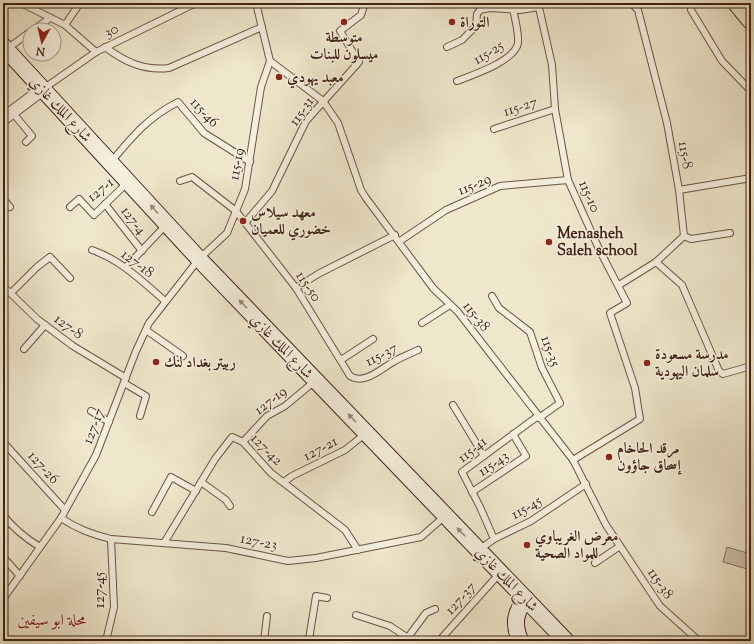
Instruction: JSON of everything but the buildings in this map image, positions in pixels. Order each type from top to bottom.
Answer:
[{"type":"main road","points":[[737,3],[751,20]]},
{"type":"street","name":"شارع الملك غازي","points":[[4,47],[199,259],[566,641]]},
{"type":"street","points":[[8,115],[43,89]]},
{"type":"street","points":[[520,641],[516,627],[516,614],[526,599]]},
{"type":"lane","points":[[7,4],[15,3]]},
{"type":"lane","points":[[21,3],[65,25],[96,52]]},
{"type":"lane","points":[[65,25],[80,3]]},
{"type":"lane","name":"30","points":[[43,89],[96,52],[196,3]]},
{"type":"lane","points":[[256,3],[270,61]]},
{"type":"lane","name":"115-31","points":[[245,223],[272,191],[306,121],[359,62],[340,31],[361,15],[365,3]]},
{"type":"lane","name":"115-8","points":[[631,3],[638,10],[668,123],[679,190],[684,236]]},
{"type":"lane","points":[[692,3],[691,10],[722,61],[751,91]]},
{"type":"lane","points":[[447,47],[462,40],[476,26],[477,14],[480,10],[489,8],[513,9],[539,5]]},
{"type":"lane","name":"115-10","points":[[539,5],[552,65],[555,109],[568,180],[599,249],[627,303],[610,313],[635,388],[640,419],[573,460]]},
{"type":"lane","name":"115-25","points":[[457,81],[480,73],[510,56],[516,50],[518,42],[513,9]]},
{"type":"lane","points":[[44,22],[50,18]]},
{"type":"lane","points":[[105,48],[122,60],[143,67],[156,69],[169,68],[262,27]]},
{"type":"lane","points":[[4,47],[22,37]]},
{"type":"lane","name":"115-38","points":[[270,61],[323,101],[338,123],[361,190],[400,241],[433,288],[458,312],[538,417],[573,460],[606,524],[660,606],[699,641]]},
{"type":"lane","name":"115-19","points":[[199,259],[227,233],[245,189],[261,87],[270,61]]},
{"type":"lane","name":"115-46","points":[[111,162],[147,121],[160,111],[178,102],[204,133],[250,162]]},
{"type":"lane","name":"115-27","points":[[494,129],[555,109]]},
{"type":"lane","points":[[8,115],[32,136],[26,142]]},
{"type":"lane","name":"115-50","points":[[180,181],[192,177],[236,211],[296,288],[350,376],[354,379]]},
{"type":"lane","points":[[679,190],[751,178]]},
{"type":"lane","name":"115-29","points":[[400,241],[446,210],[500,186],[568,180]]},
{"type":"lane","name":"127-1","points":[[70,208],[79,199],[94,214],[129,182]]},
{"type":"lane","points":[[3,199],[10,208]]},
{"type":"lane","name":"127-4","points":[[105,204],[142,252]]},
{"type":"lane","points":[[126,267],[168,224]]},
{"type":"lane","points":[[619,285],[656,262],[684,236],[691,239],[730,233]]},
{"type":"lane","points":[[296,288],[318,274],[395,235]]},
{"type":"lane","name":"127-18","points":[[92,250],[126,267],[165,301]]},
{"type":"lane","points":[[11,293],[50,257],[70,278]]},
{"type":"lane","name":"127-17","points":[[3,598],[61,518],[96,455],[146,330],[165,301],[199,259]]},
{"type":"lane","points":[[656,262],[678,284],[682,286],[719,370],[723,374],[751,366]]},
{"type":"lane","name":"127-8","points":[[3,286],[45,325],[146,396],[140,416]]},
{"type":"lane","name":"115-35","points":[[492,296],[499,308],[530,332],[542,368],[560,403],[538,417]]},
{"type":"lane","points":[[422,323],[450,305]]},
{"type":"lane","points":[[24,349],[45,325]]},
{"type":"lane","points":[[146,330],[183,356]]},
{"type":"lane","points":[[341,360],[373,339]]},
{"type":"lane","name":"115-37","points":[[354,379],[374,375],[394,361],[418,350]]},
{"type":"lane","name":"127-19","points":[[244,442],[267,416],[285,406],[315,380]]},
{"type":"lane","points":[[453,405],[484,456]]},
{"type":"lane","points":[[91,411],[109,422]]},
{"type":"lane","name":"115-41","points":[[494,539],[462,472],[538,417]]},
{"type":"lane","name":"127-21","points":[[284,482],[292,476],[345,450],[366,433]]},
{"type":"lane","name":"115-43","points":[[472,492],[526,456],[513,434]]},
{"type":"lane","name":"127-42","points":[[164,543],[201,482],[232,437],[244,442],[271,473],[345,530],[358,550]]},
{"type":"lane","name":"127-26","points":[[3,442],[65,510]]},
{"type":"lane","points":[[152,512],[171,477],[196,491]]},
{"type":"lane","points":[[201,482],[226,500],[230,506]]},
{"type":"lane","name":"115-45","points":[[479,550],[494,539],[531,521],[586,484]]},
{"type":"lane","points":[[3,515],[24,538],[40,548]]},
{"type":"lane","name":"127-23","points":[[61,518],[92,535],[111,539],[226,548],[288,560],[316,558],[421,537],[445,515]]},
{"type":"lane","name":"127-45","points":[[106,641],[114,607],[111,539]]},
{"type":"lane","points":[[596,563],[620,546]]},
{"type":"lane","points":[[3,557],[20,576]]},
{"type":"lane","name":"127-37","points":[[439,641],[500,572]]},
{"type":"lane","points":[[309,640],[316,596],[327,598]]},
{"type":"lane","points":[[356,615],[390,626],[406,640],[426,613],[435,609]]},
{"type":"lane","points":[[264,641],[267,616]]},
{"type":"lane","points":[[300,641],[320,641]]},
{"type":"shaded area","points":[[727,547],[751,554],[751,570],[723,562]]},
{"type":"place","name":"متوسطة ميسلون للبنات","points":[[344,22]]},
{"type":"place","name":"التوراة","points":[[452,22]]},
{"type":"place","name":"معبد يهودي","points":[[279,77]]},
{"type":"place","name":"معهد سيلاس خضوري للعميان","points":[[243,221]]},
{"type":"place","name":"Menasheh Saleh school","points":[[549,242]]},
{"type":"place","name":"ربيتر بغداد لنك","points":[[156,362]]},
{"type":"place","name":"مدرسة مسعودة سلمان اليهودية","points":[[647,363]]},
{"type":"place","name":"مرقد الحاخام إسحاق جاؤون","points":[[609,457]]},
{"type":"place","name":"معرض الغريباوي للمواد الصحية","points":[[527,545]]},
{"type":"district","name":"محلة ابو سيفين","points":[[52,619]]}]
